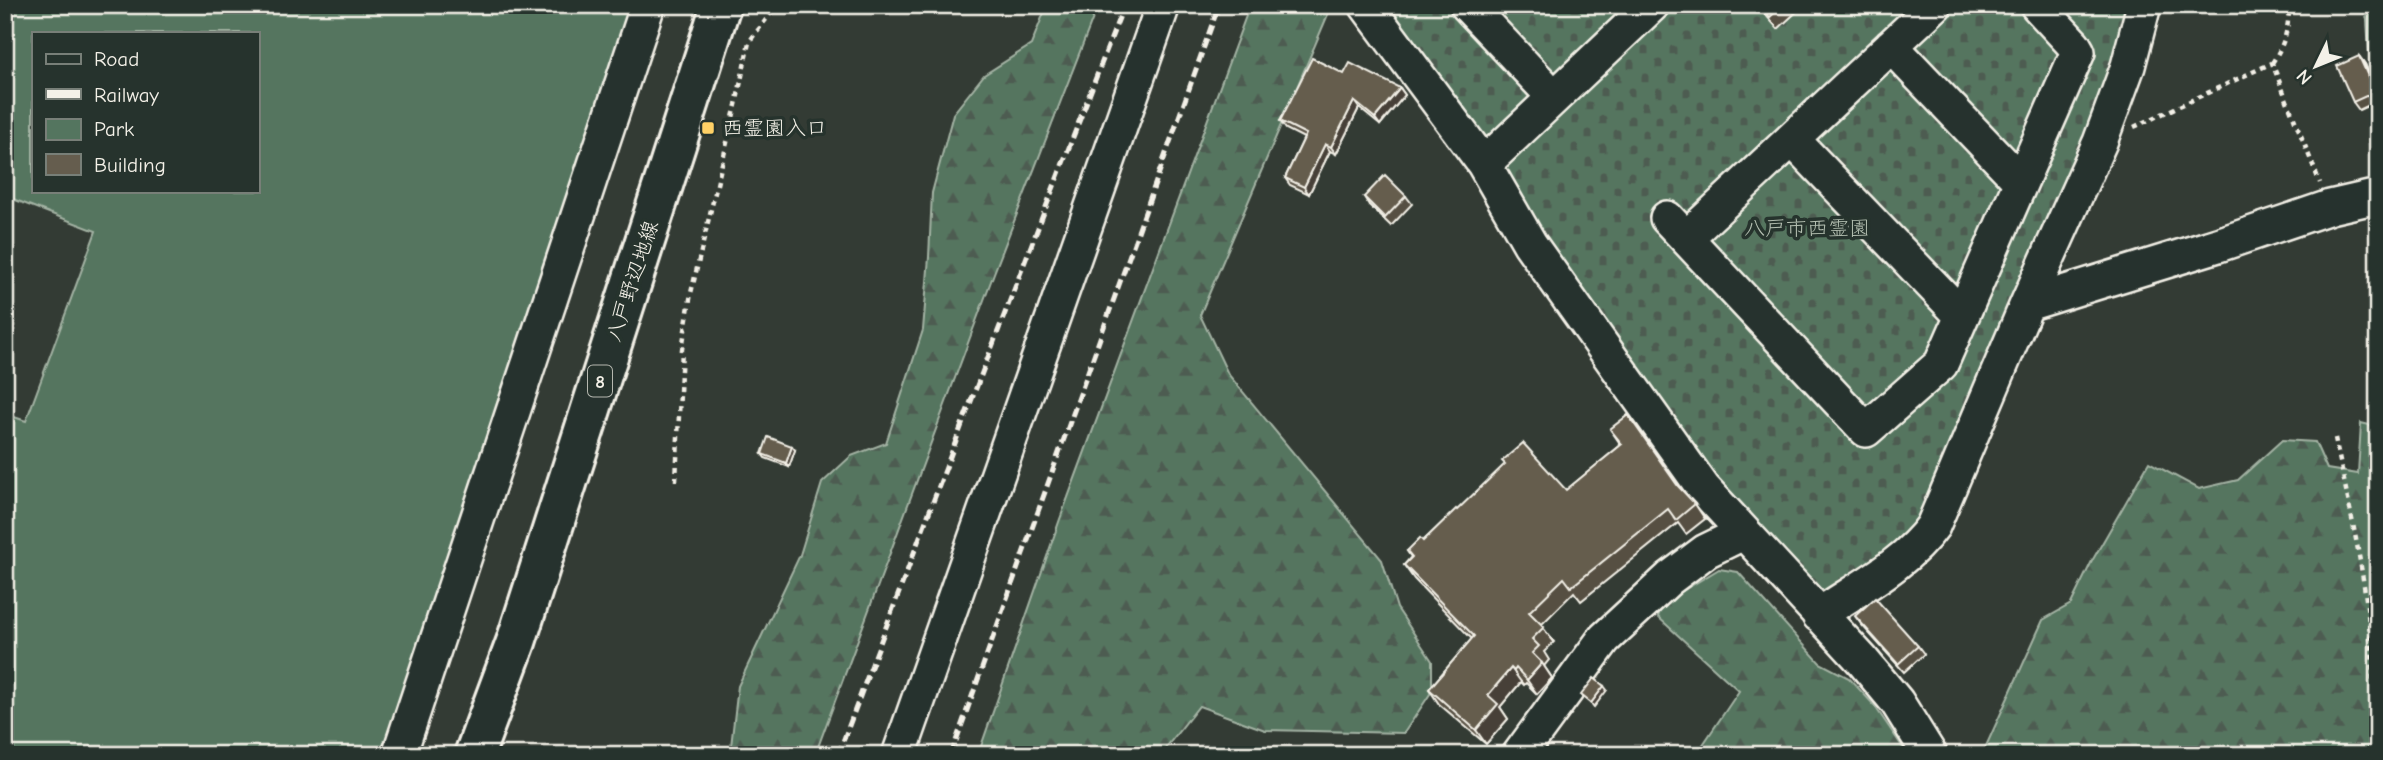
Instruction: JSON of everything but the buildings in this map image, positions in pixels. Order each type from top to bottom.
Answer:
[{"type":"main road","name":"八戸野辺地線","points":[[474,755],[516,642],[721,5]]},
{"type":"street","points":[[399,755],[648,5]]},
{"type":"street","points":[[899,755],[1163,5]]},
{"type":"street","points":[[1366,5],[1484,164],[1546,266],[1704,489],[1862,660],[1897,702],[1930,755]]},
{"type":"street","points":[[1466,5],[1554,97]]},
{"type":"street","points":[[1484,164],[1652,5]]},
{"type":"street","points":[[1935,5],[1792,139],[1677,228],[1866,430],[1941,364],[2078,52],[2037,5]]},
{"type":"street","points":[[1819,615],[1906,555],[1933,526],[2026,304],[2100,142],[2128,66],[2144,5]]},
{"type":"street","points":[[1891,46],[2020,181]]},
{"type":"street","points":[[1792,139],[1961,315]]},
{"type":"street","points":[[2026,304],[2218,245],[2330,207],[2378,196]]},
{"type":"street","points":[[1519,755],[1604,639],[1670,578],[1706,551],[1743,533]]},
{"type":"path","points":[[676,481],[682,349],[691,293],[749,42],[777,5]]},
{"type":"path","points":[[2100,142],[2272,63],[2286,38],[2289,9]]},
{"type":"path","points":[[2272,63],[2330,207]]},
{"type":"path","points":[[2335,438],[2358,548],[2373,663],[2369,755]]},
{"type":"green space","points":[[5,5],[638,5],[388,755],[5,755],[5,414],[26,421],[96,231],[5,196]]},
{"type":"green space","points":[[1047,5],[1098,5],[994,273],[815,755],[730,755],[738,686],[800,555],[822,483],[851,456],[886,443],[923,330],[932,193],[953,114],[984,75],[1031,45]]},
{"type":"green space","points":[[1250,5],[1332,5],[1200,315],[1228,374],[1382,560],[1397,608],[1432,661],[1432,691],[1404,733],[1265,730],[1199,706],[1160,755],[978,755],[1060,519]]},
{"type":"green space","name":"八戸市西霊園","points":[[1384,5],[2137,5],[2122,58],[1923,528],[1823,602],[1714,479]]},
{"type":"green space","points":[[2364,5],[2378,5],[2378,71],[2369,51]]},
{"type":"green space","points":[[2361,423],[2378,427],[2378,755],[1982,755],[2043,620],[2071,604],[2092,561],[2149,462],[2199,489],[2238,480],[2282,440],[2315,442],[2327,469],[2358,474]]},
{"type":"green space","points":[[1719,569],[1738,572],[1820,663],[1849,678],[1874,705],[1908,755],[1696,755],[1739,691],[1658,617],[1663,603]]},
{"type":"railway","points":[[838,755],[1124,5]]},
{"type":"railway","points":[[951,755],[1219,5]]},
{"type":"place","name":"西霊園入口","points":[[708,128]]}]
